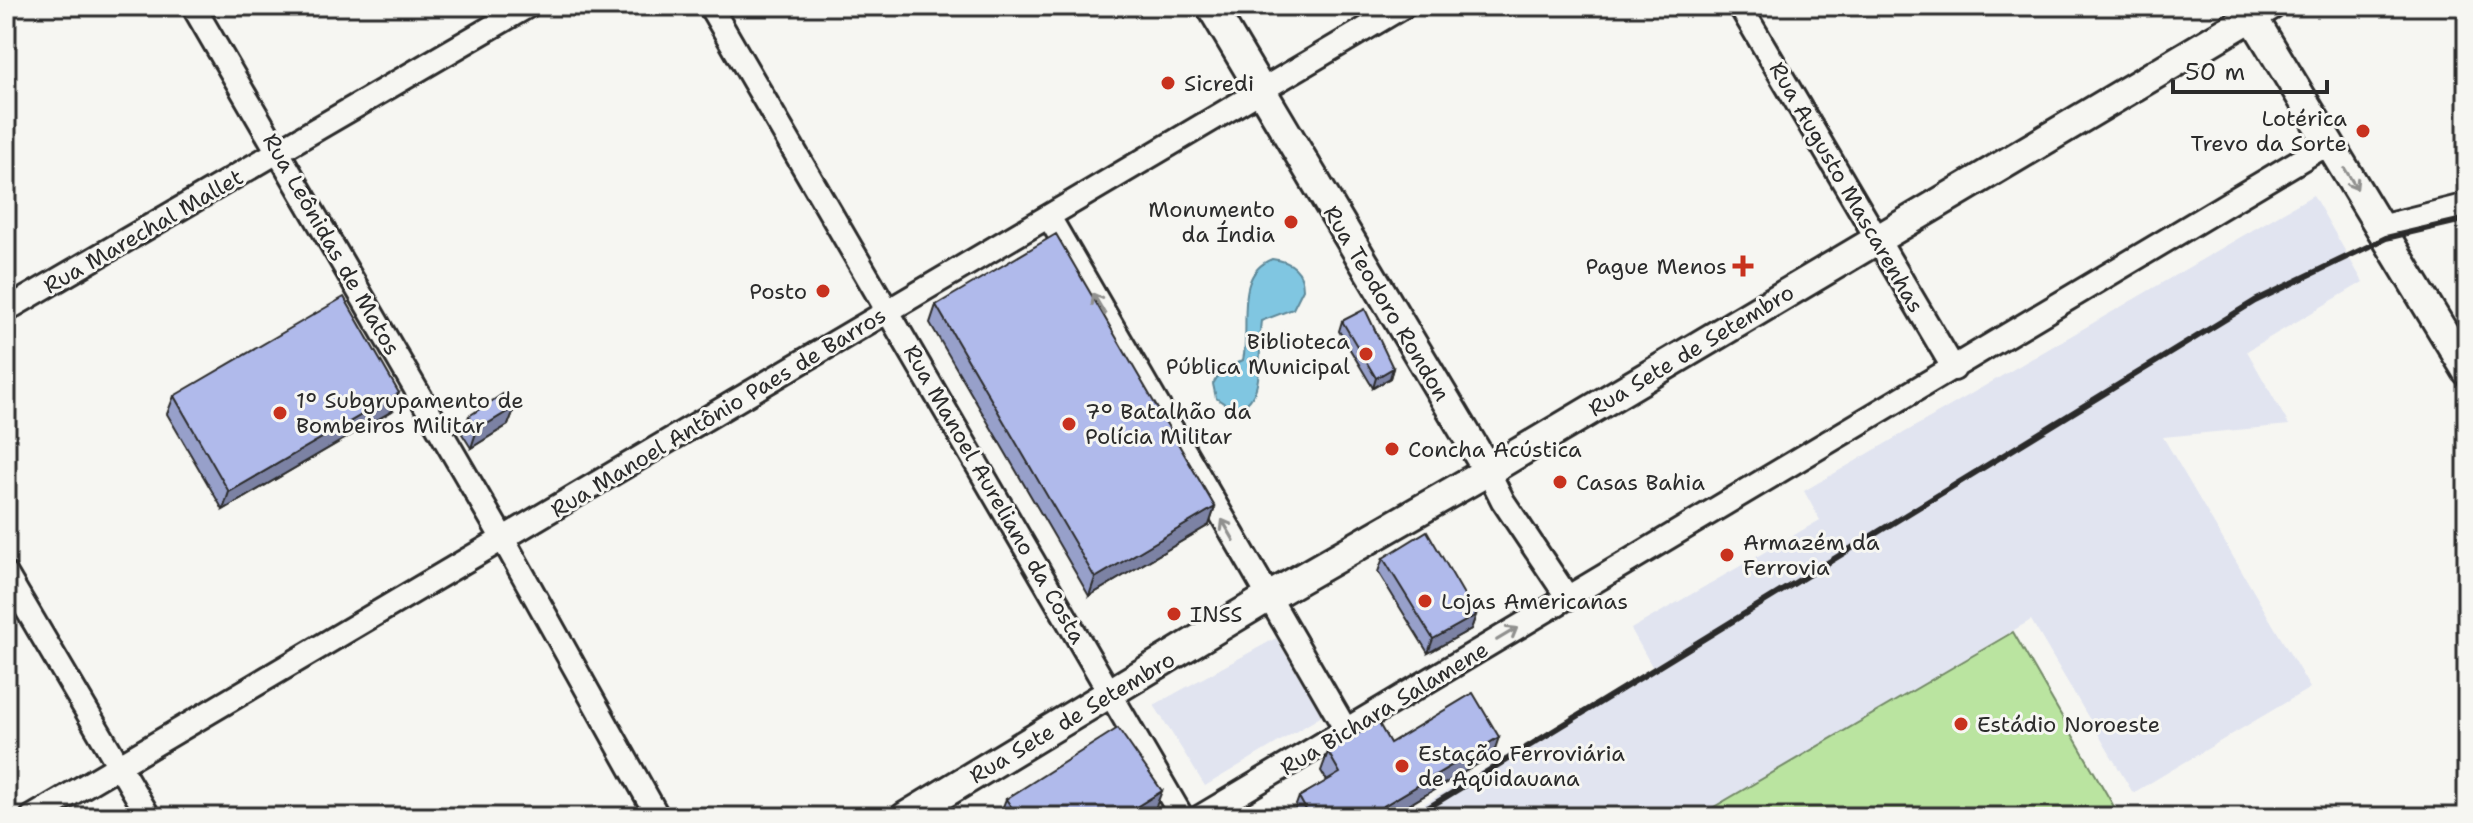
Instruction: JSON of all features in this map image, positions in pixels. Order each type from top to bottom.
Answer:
[{"type":"main road","name":"Rua Teodoro Rondon","points":[[1211,6],[1488,471]]},
{"type":"main road","name":"Rua Sete de Setembro","points":[[905,817],[1267,598],[1488,471],[1878,239],[2256,9]]},
{"type":"main road","points":[[2256,9],[2329,143],[2467,371]]},
{"type":"street","name":"Rua Leônidas de Matos","points":[[193,6],[503,539],[658,817]]},
{"type":"street","name":"Rua Marechal Mallet","points":[[6,310],[528,6]]},
{"type":"street","name":"Rua Manoel Aureliano da Costa","points":[[710,6],[1182,817]]},
{"type":"street","name":"Rua Manoel Antônio Paes de Barros","points":[[32,817],[1404,6]]},
{"type":"street","name":"Rua Augusto Mascarenhas","points":[[1740,6],[1954,369]]},
{"type":"street","name":"Rua Bichara Salamene","points":[[1200,817],[2329,143]]},
{"type":"street","points":[[2380,227],[2467,205]]},
{"type":"street","points":[[1049,217],[1346,730]]},
{"type":"street","name":"Rua Teodoro Rondon","points":[[1488,471],[1503,501],[1568,598]]},
{"type":"street","points":[[6,574],[149,817]]},
{"type":"shaded area","points":[[2313,195],[2363,282],[2247,351],[2289,425],[2163,437],[2310,688],[2133,793],[2031,620],[1698,817],[1402,817],[1654,670],[1631,629],[1820,520],[1804,491]]},
{"type":"shaded area","points":[[1276,638],[1322,716],[1205,786],[1154,705]]},
{"type":"green space","name":"Estádio Noroeste","points":[[2013,632],[2120,817],[1697,817]]},
{"type":"water","points":[[1272,259],[1295,268],[1301,277],[1303,289],[1293,309],[1261,321],[1256,388],[1243,406],[1231,408],[1216,398],[1213,384],[1221,371],[1243,360],[1248,289],[1252,276],[1260,266]]},
{"type":"building","name":"7° Batalhão da Polícia Militar","points":[[1056,234],[1215,507],[1095,578],[936,305]]},
{"type":"building","name":"1º Subgrupamento de Bombeiros Militar","points":[[344,297],[399,393],[229,492],[174,396]]},
{"type":"building","name":"Biblioteca Pública Municipal","points":[[1365,309],[1393,368],[1376,378],[1342,321]]},
{"type":"building","points":[[506,392],[515,407],[477,430],[469,416]]},
{"type":"building","name":"Lojas Americanas","points":[[1427,531],[1476,615],[1433,639],[1383,558]]},
{"type":"building","name":"Estação Ferroviária de Aquidauana","points":[[1473,693],[1499,737],[1365,817],[1310,817],[1299,797],[1340,773],[1328,752],[1378,722],[1390,743]]},
{"type":"building","points":[[1118,728],[1162,791],[1120,817],[1018,817],[1006,799]]},
{"type":"railway","points":[[1413,817],[2255,301],[2386,238],[2467,219]]},
{"type":"place","name":"Sicredi","points":[[1168,83]]},
{"type":"place","name":"Lotérica Trevo da Sorte","points":[[2363,131]]},
{"type":"place","name":"Monumento da Índia","points":[[1291,222]]},
{"type":"place","name":"Pague Menos","points":[[1743,266]]},
{"type":"place","name":"Posto","points":[[823,291]]},
{"type":"place","name":"Biblioteca Pública Municipal","points":[[1366,354]]},
{"type":"place","name":"1º Subgrupamento de Bombeiros Militar","points":[[280,413]]},
{"type":"place","name":"7° Batalhão da Polícia Militar","points":[[1069,424]]},
{"type":"place","name":"Concha Acústica","points":[[1392,449]]},
{"type":"place","name":"Casas Bahia","points":[[1560,482]]},
{"type":"place","name":"Armazém da Ferrovia","points":[[1727,555]]},
{"type":"place","name":"Lojas Americanas","points":[[1425,601]]},
{"type":"place","name":"INSS","points":[[1174,614]]},
{"type":"place","name":"Estádio Noroeste","points":[[1961,724]]},
{"type":"place","name":"Estação Ferroviária de Aquidauana","points":[[1402,766]]}]
